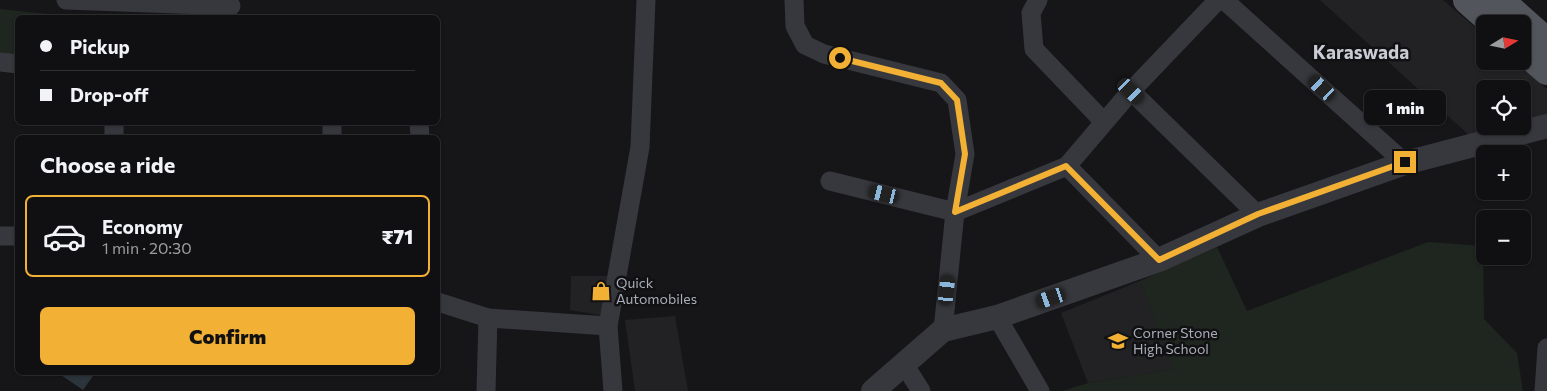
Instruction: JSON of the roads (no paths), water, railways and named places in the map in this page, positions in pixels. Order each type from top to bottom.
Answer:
[{"type":"main road","points":[[1467,0],[1484,15]]},
{"type":"main road","points":[[1500,0],[1547,42]]},
{"type":"main road","points":[[1531,57],[1547,71]]},
{"type":"street","points":[[66,0],[231,6]]},
{"type":"street","points":[[613,391],[608,326],[640,147],[646,0]]},
{"type":"street","points":[[794,0],[796,26],[805,44],[824,54],[941,83],[957,100],[965,154],[955,212],[943,330]]},
{"type":"street","points":[[1038,0],[1031,13],[1034,49],[1104,122]]},
{"type":"street","points":[[830,181],[955,212],[1066,166],[1131,91],[1218,0]]},
{"type":"street","points":[[1224,0],[1405,162]]},
{"type":"street","points":[[0,62],[15,64]]},
{"type":"street","points":[[1131,91],[1258,214]]},
{"type":"street","points":[[873,391],[943,330],[997,316],[1159,260],[1258,214],[1405,162],[1547,126]]},
{"type":"street","points":[[1066,166],[1159,260]]},
{"type":"street","points":[[0,236],[15,236]]},
{"type":"street","points":[[440,303],[488,318],[608,326]]},
{"type":"street","points":[[997,316],[1040,391]]},
{"type":"street","points":[[486,391],[488,318]]},
{"type":"street","points":[[1544,391],[1547,348]]},
{"type":"street","points":[[904,364],[921,391]]},
{"type":"place","name":"Quick Automobiles","points":[[601,291]]},
{"type":"place","name":"Corner Stone High School","points":[[1118,341]]},
{"type":"district","name":"Karaswada","points":[[1361,52]]}]
